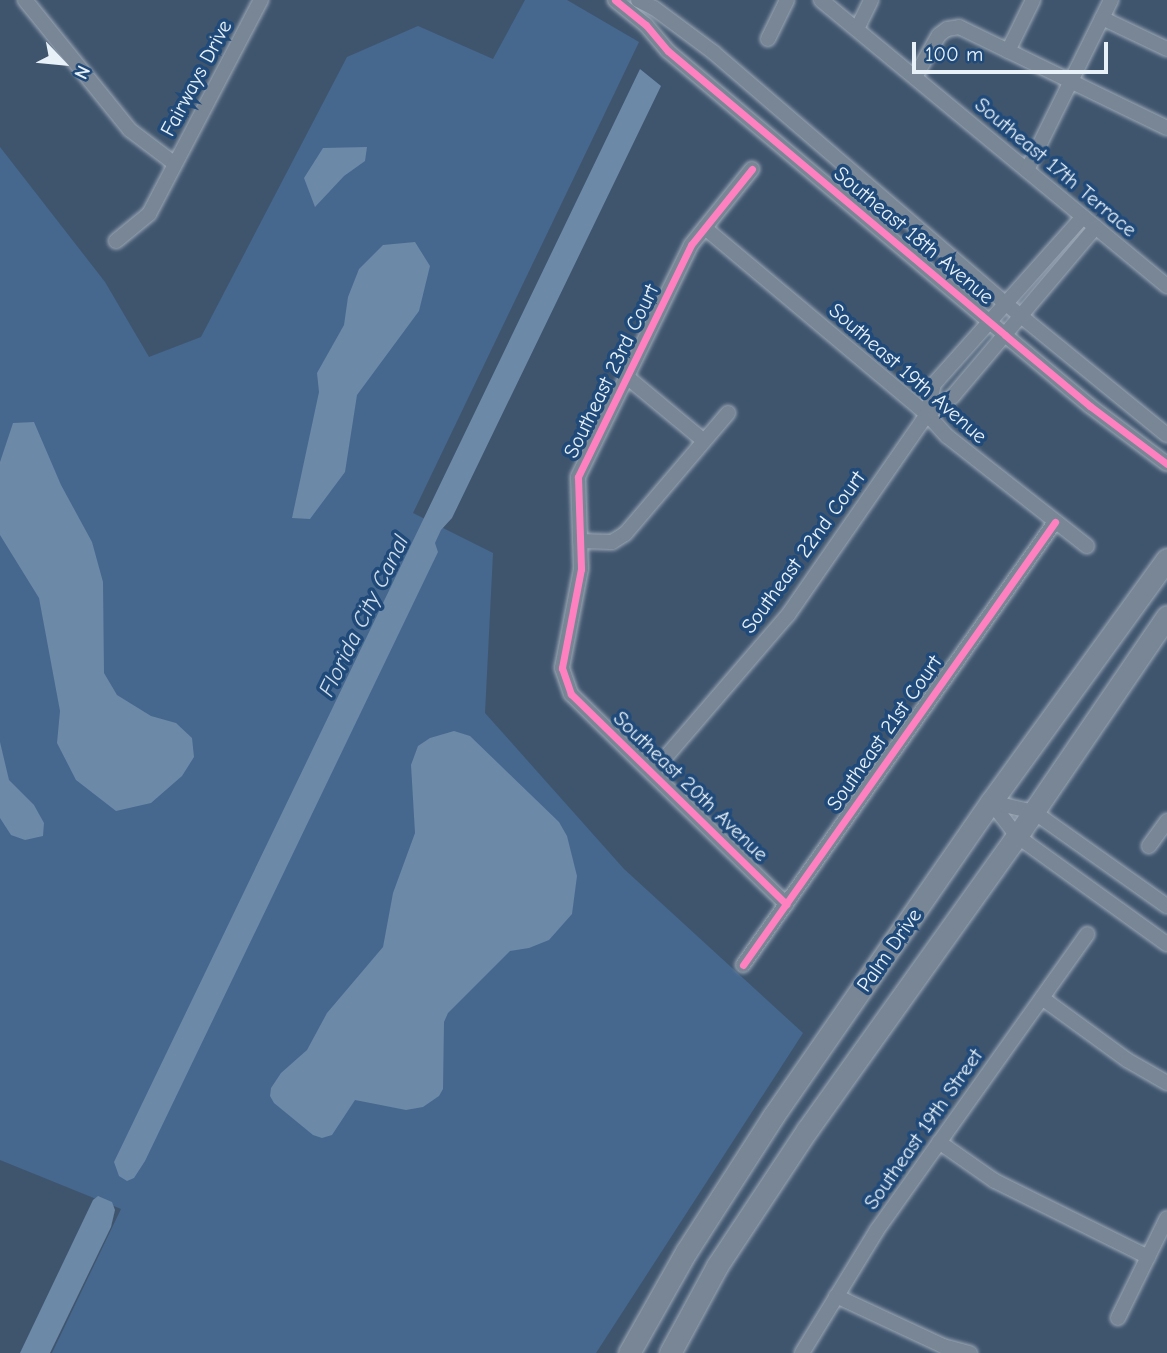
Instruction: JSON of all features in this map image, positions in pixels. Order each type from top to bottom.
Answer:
[{"type":"main road","name":"Palm Drive","points":[[629,1353],[686,1252],[774,1115],[992,802],[1167,558]]},
{"type":"main road","name":"Palm Drive","points":[[670,1353],[717,1266],[807,1130],[1034,812],[1167,617]]},
{"type":"street","name":"Fairways Drive","points":[[25,0],[130,130],[175,164],[261,0]]},
{"type":"street","points":[[615,0],[646,25],[655,4],[638,0]]},
{"type":"street","points":[[768,39],[787,0]]},
{"type":"street","name":"Southeast 17th Terrace","points":[[821,0],[1167,286]]},
{"type":"street","points":[[857,29],[871,0]]},
{"type":"street","points":[[1008,51],[1033,0]]},
{"type":"street","points":[[1027,170],[1111,0]]},
{"type":"street","name":"Southeast 18th Avenue","points":[[655,4],[1004,303],[1167,435]]},
{"type":"street","points":[[1102,18],[1167,49]]},
{"type":"street","name":"Southeast 18th Avenue","points":[[646,25],[668,51],[1005,335],[1090,406],[1167,464]]},
{"type":"street","points":[[915,77],[939,35],[947,29],[958,27],[1167,128]]},
{"type":"street","points":[[116,241],[149,214],[175,164]]},
{"type":"street","name":"Southeast 23rd Court","points":[[571,694],[562,668],[581,569],[578,477],[691,246],[752,169]]},
{"type":"street","name":"Southeast 22nd Court","points":[[927,414],[934,384],[1083,217]]},
{"type":"street","name":"Southeast 22nd Court","points":[[652,773],[789,615],[927,414],[953,396],[1096,227]]},
{"type":"street","name":"Southeast 19th Avenue","points":[[705,228],[927,414],[947,436],[1087,545]]},
{"type":"street","points":[[627,377],[704,441]]},
{"type":"street","points":[[580,541],[612,542],[625,534],[729,413]]},
{"type":"street","name":"Southeast 21st Court","points":[[743,965],[1055,522]]},
{"type":"street","name":"Southeast 20th Avenue","points":[[571,694],[786,904]]},
{"type":"street","points":[[992,802],[1034,812],[1167,906]]},
{"type":"street","points":[[992,802],[1017,836],[1167,944]]},
{"type":"street","points":[[1149,846],[1167,821]]},
{"type":"street","name":"Southeast 19th Street","points":[[802,1353],[836,1296],[939,1142],[1087,934]]},
{"type":"street","points":[[1042,998],[1128,1060],[1167,1083]]},
{"type":"street","points":[[939,1142],[995,1181],[1148,1257]]},
{"type":"street","points":[[1118,1318],[1167,1218]]},
{"type":"street","points":[[836,1296],[943,1346],[970,1353]]},
{"type":"shaded area","points":[[525,0],[567,0],[639,42],[413,513],[493,553],[485,713],[624,869],[803,1033],[596,1353],[52,1353],[121,1209],[0,1160],[0,147],[105,282],[149,357],[201,337],[347,57],[418,26],[493,59]]},
{"type":"shaded area","name":"Florida City Canal","points":[[640,69],[661,86],[452,518],[441,530],[435,543],[438,552],[145,1161],[134,1178],[127,1181],[119,1176],[114,1162]]},
{"type":"shaded area","points":[[367,147],[365,161],[344,176],[315,207],[304,178],[323,148]]},
{"type":"shaded area","points":[[415,242],[430,266],[419,311],[357,395],[345,472],[310,519],[292,518],[319,392],[317,373],[344,325],[348,297],[359,269],[383,245]]},
{"type":"shaded area","points":[[34,422],[61,485],[92,542],[103,582],[104,673],[117,695],[151,716],[176,723],[192,738],[194,757],[182,776],[151,803],[116,811],[76,780],[57,743],[60,711],[39,598],[0,535],[0,462],[13,423]]},
{"type":"shaded area","points":[[454,731],[470,736],[559,822],[567,836],[577,876],[572,914],[549,940],[529,948],[510,951],[448,1013],[444,1022],[443,1089],[439,1096],[423,1107],[406,1110],[355,1100],[332,1135],[322,1138],[313,1135],[274,1103],[270,1096],[271,1088],[281,1073],[307,1050],[327,1013],[383,947],[393,893],[415,833],[411,765],[418,746],[430,738]]},
{"type":"shaded area","points":[[0,742],[9,780],[34,805],[44,823],[43,836],[25,840],[11,835],[0,818]]},
{"type":"shaded area","points":[[98,1196],[112,1202],[115,1210],[111,1227],[50,1353],[20,1353],[93,1200]]},
{"type":"cycle path","points":[[615,0],[646,25],[668,51],[1005,335],[1090,406],[1167,464]]},
{"type":"cycle path","points":[[752,169],[691,245],[578,477],[581,569],[562,668],[571,694],[786,904]]},
{"type":"cycle path","points":[[743,965],[1055,522]]}]
